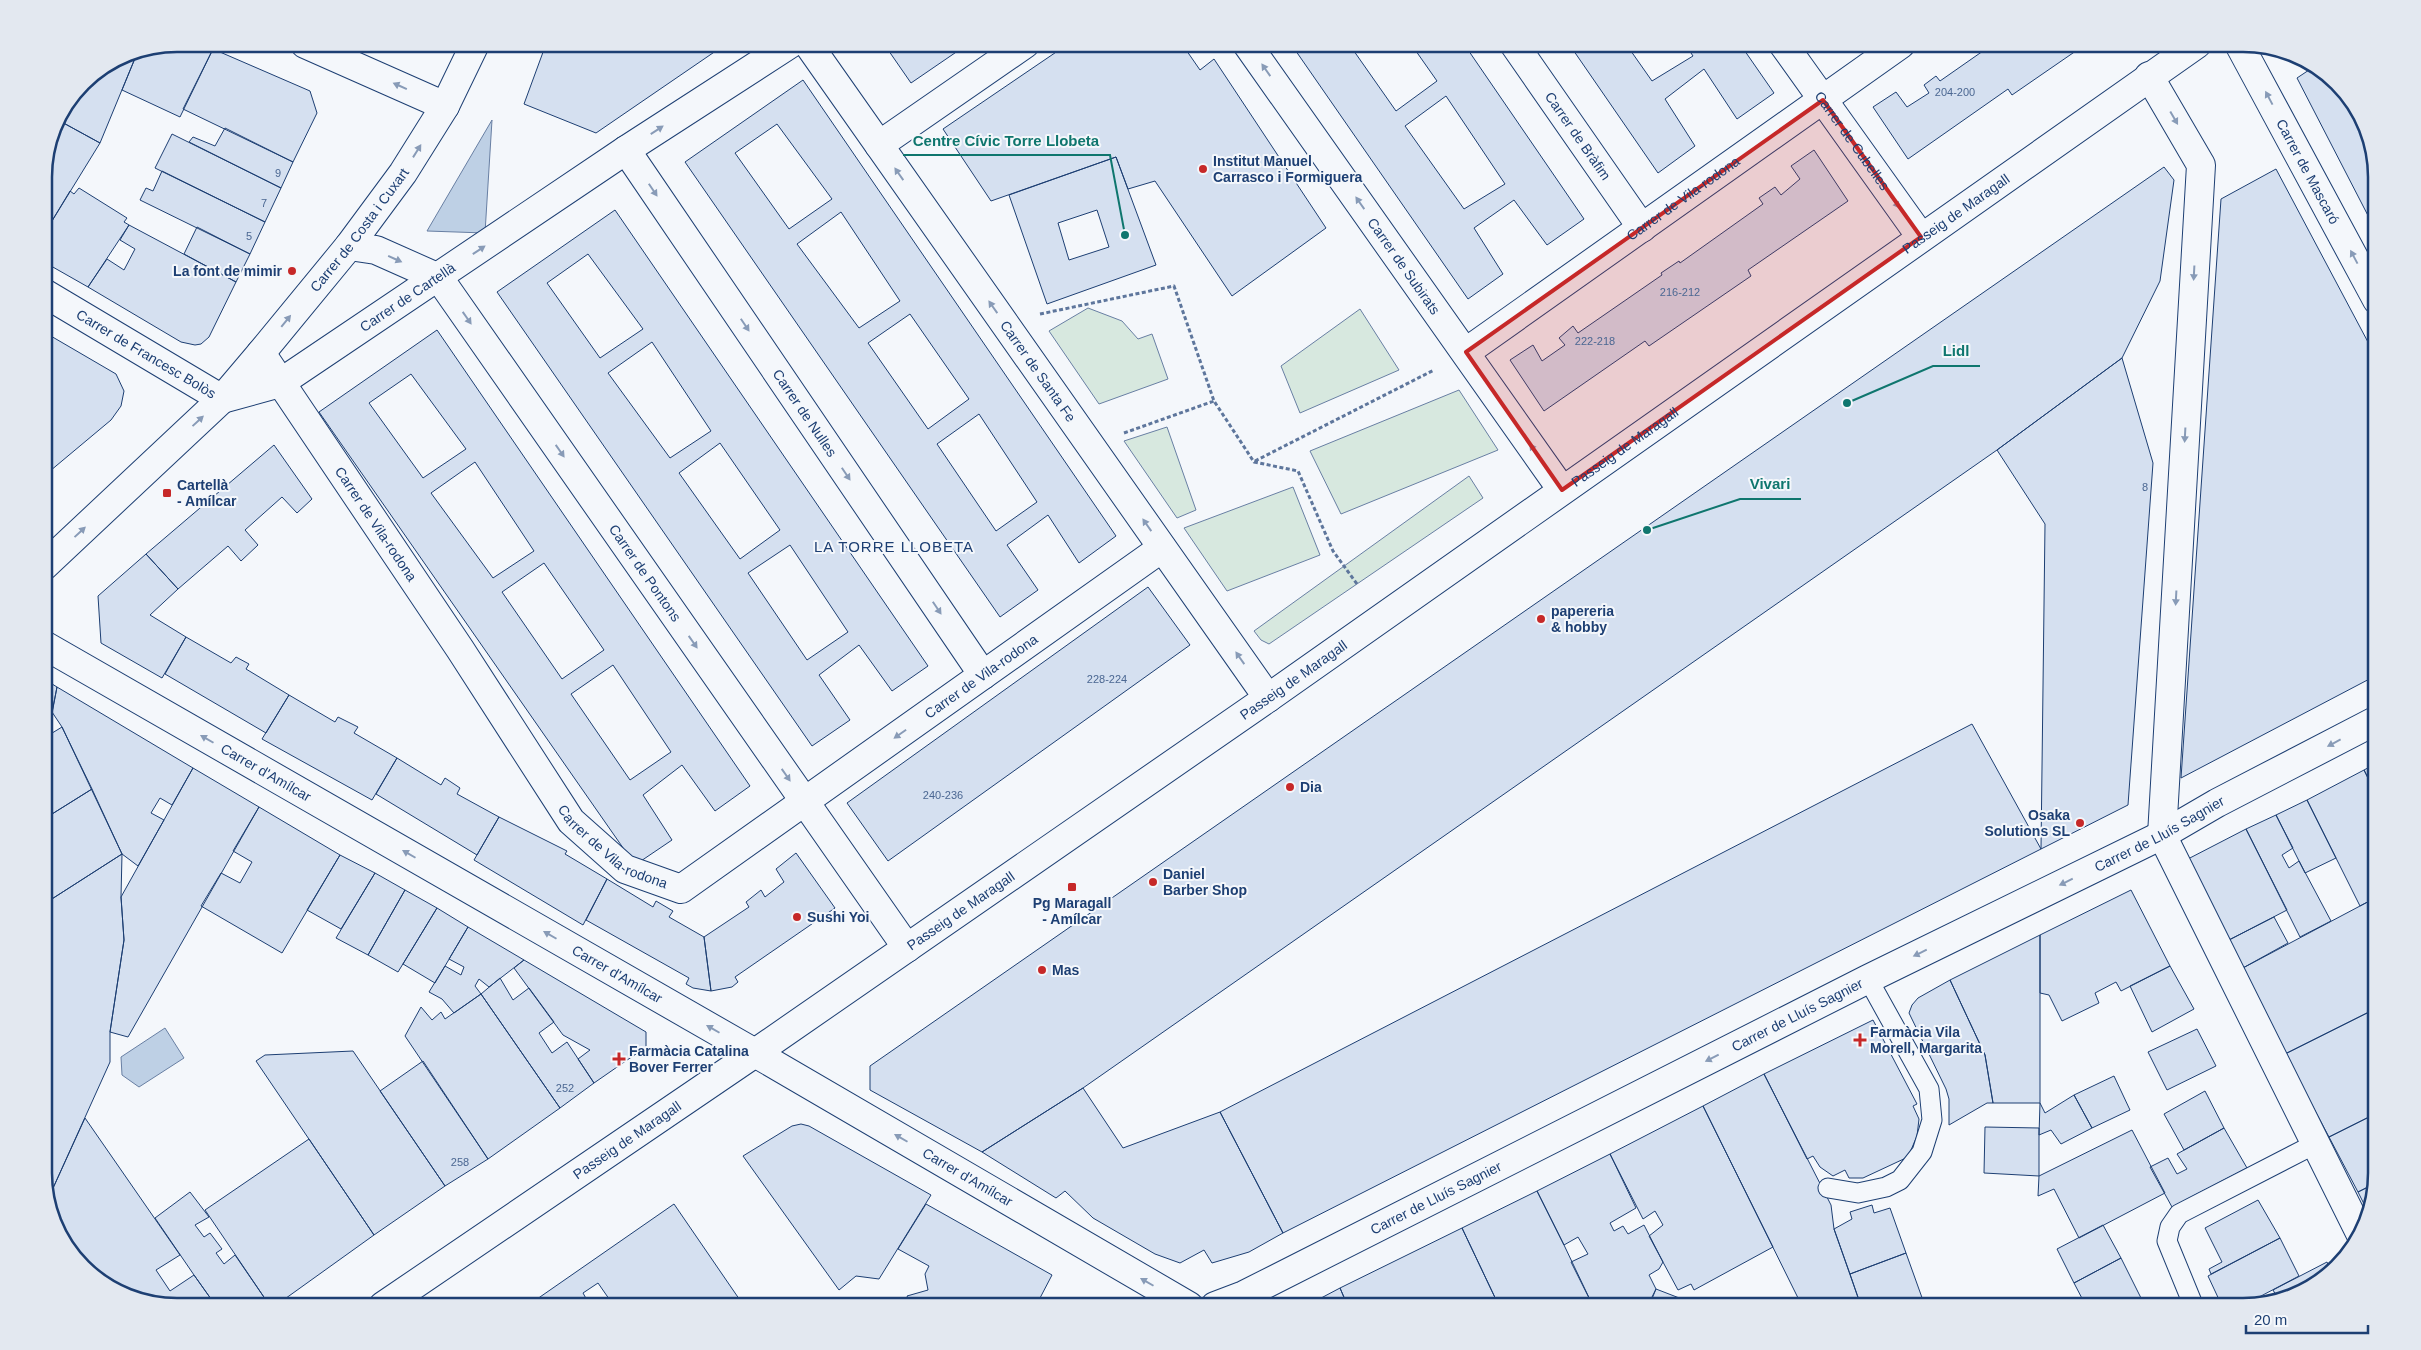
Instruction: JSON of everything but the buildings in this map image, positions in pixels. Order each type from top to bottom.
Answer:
[{"type":"street","points":[[325,53],[445,106]]},
{"type":"street","name":"Carrer de Costa i Cuxart","points":[[222,399],[348,246],[403,173],[445,106],[471,53]]},
{"type":"street","name":"Carrer de Cartellà","points":[[53,558],[222,399],[280,382],[439,278],[626,150],[776,53]]},
{"type":"street","name":"Carrer de Santa Fe","points":[[814,53],[1268,698]]},
{"type":"street","points":[[879,145],[1012,53]]},
{"type":"street","name":"Carrer de Subirats","points":[[1253,53],[1562,490]]},
{"type":"street","name":"Carrer de Bràfim","points":[[1520,53],[1642,228]]},
{"type":"street","name":"Carrer de Cubelles","points":[[1789,53],[1920,237]]},
{"type":"street","name":"Carrer de Vila-rodona","points":[[1466,352],[1888,53]]},
{"type":"street","name":"Passeig de Maragall","points":[[395,1298],[756,1053],[1268,698],[1920,237],[2184,53]]},
{"type":"street","name":"Carrer de Mascaró","points":[[2244,53],[2368,283]]},
{"type":"street","points":[[2149,76],[2201,165],[2162,835],[2356,1226]]},
{"type":"street","name":"Carrer de Nulles","points":[[626,150],[983,675]]},
{"type":"street","points":[[348,246],[376,250],[439,278]]},
{"type":"street","name":"Carrer de Pontons","points":[[439,278],[907,948]]},
{"type":"street","name":"Carrer de Francesc Bolòs","points":[[53,299],[222,399]]},
{"type":"street","name":"Carrer de Vila-rodona","points":[[261,353],[536,764],[571,821],[625,869],[681,889],[1162,548]]},
{"type":"street","name":"Carrer d'Amílcar","points":[[53,650],[756,1053],[1175,1298]]},
{"type":"street","name":"Carrer de Lluís Sagnier","points":[[1236,1298],[1868,979],[2162,835],[2217,803],[2368,725]]},
{"type":"lane","points":[[1828,1188],[1858,1193],[1886,1187],[1900,1180],[1922,1152],[1932,1120],[1929,1089],[1868,979]]},
{"type":"lane","points":[[2190,1298],[2167,1241],[2170,1227],[2180,1214],[2315,1144]]},
{"type":"path","points":[[1003,321],[1174,286],[1214,402],[1254,462],[1298,471],[1333,551],[1357,584]]},
{"type":"path","points":[[1254,462],[1466,352]]},
{"type":"path","points":[[1090,445],[1214,402]]},
{"type":"highlighted area","points":[[1823,100],[1921,237],[1562,490],[1466,352]]},
{"type":"shaded area","points":[[1088,308],[1122,321],[1138,339],[1152,334],[1168,379],[1099,404],[1049,331]]},
{"type":"shaded area","points":[[1360,309],[1399,370],[1300,413],[1281,366]]},
{"type":"shaded area","points":[[1459,390],[1498,450],[1341,514],[1310,451]]},
{"type":"shaded area","points":[[1167,427],[1196,510],[1177,518],[1124,441]]},
{"type":"shaded area","points":[[1469,476],[1483,498],[1269,644],[1261,640],[1254,631]]},
{"type":"shaded area","points":[[1293,487],[1320,555],[1227,591],[1184,528]]},
{"type":"water","points":[[492,120],[485,233],[427,231]]},
{"type":"water","points":[[165,1028],[184,1058],[139,1087],[122,1075],[121,1057]]},
{"type":"place","name":"Institut Manuel Carrasco i Formiguera","points":[[1203,169]]},
{"type":"place","name":"Centre Cívic Torre Llobeta","points":[[1125,235]]},
{"type":"place","name":"La font de mimir","points":[[292,271]]},
{"type":"place","name":"Lidl","points":[[1847,403]]},
{"type":"place","name":"Cartellà - Amílcar","points":[[167,493]]},
{"type":"place","name":"Vivari","points":[[1647,530]]},
{"type":"place","name":"papereria & hobby","points":[[1541,619]]},
{"type":"place","name":"Dia","points":[[1290,787]]},
{"type":"place","name":"Osaka Solutions SL","points":[[2080,823]]},
{"type":"place","name":"Daniel Barber Shop","points":[[1153,882]]},
{"type":"place","name":"Pg Maragall - Amílcar","points":[[1072,887]]},
{"type":"place","name":"Sushi Yoi","points":[[797,917]]},
{"type":"place","name":"Mas","points":[[1042,970]]},
{"type":"place","name":"Farmàcia Vila Morell, Margarita","points":[[1860,1040]]},
{"type":"place","name":"Farmàcia Catalina Bover Ferrer","points":[[619,1059]]},
{"type":"district","name":"LA TORRE LLOBETA","points":[[894,546]]}]
